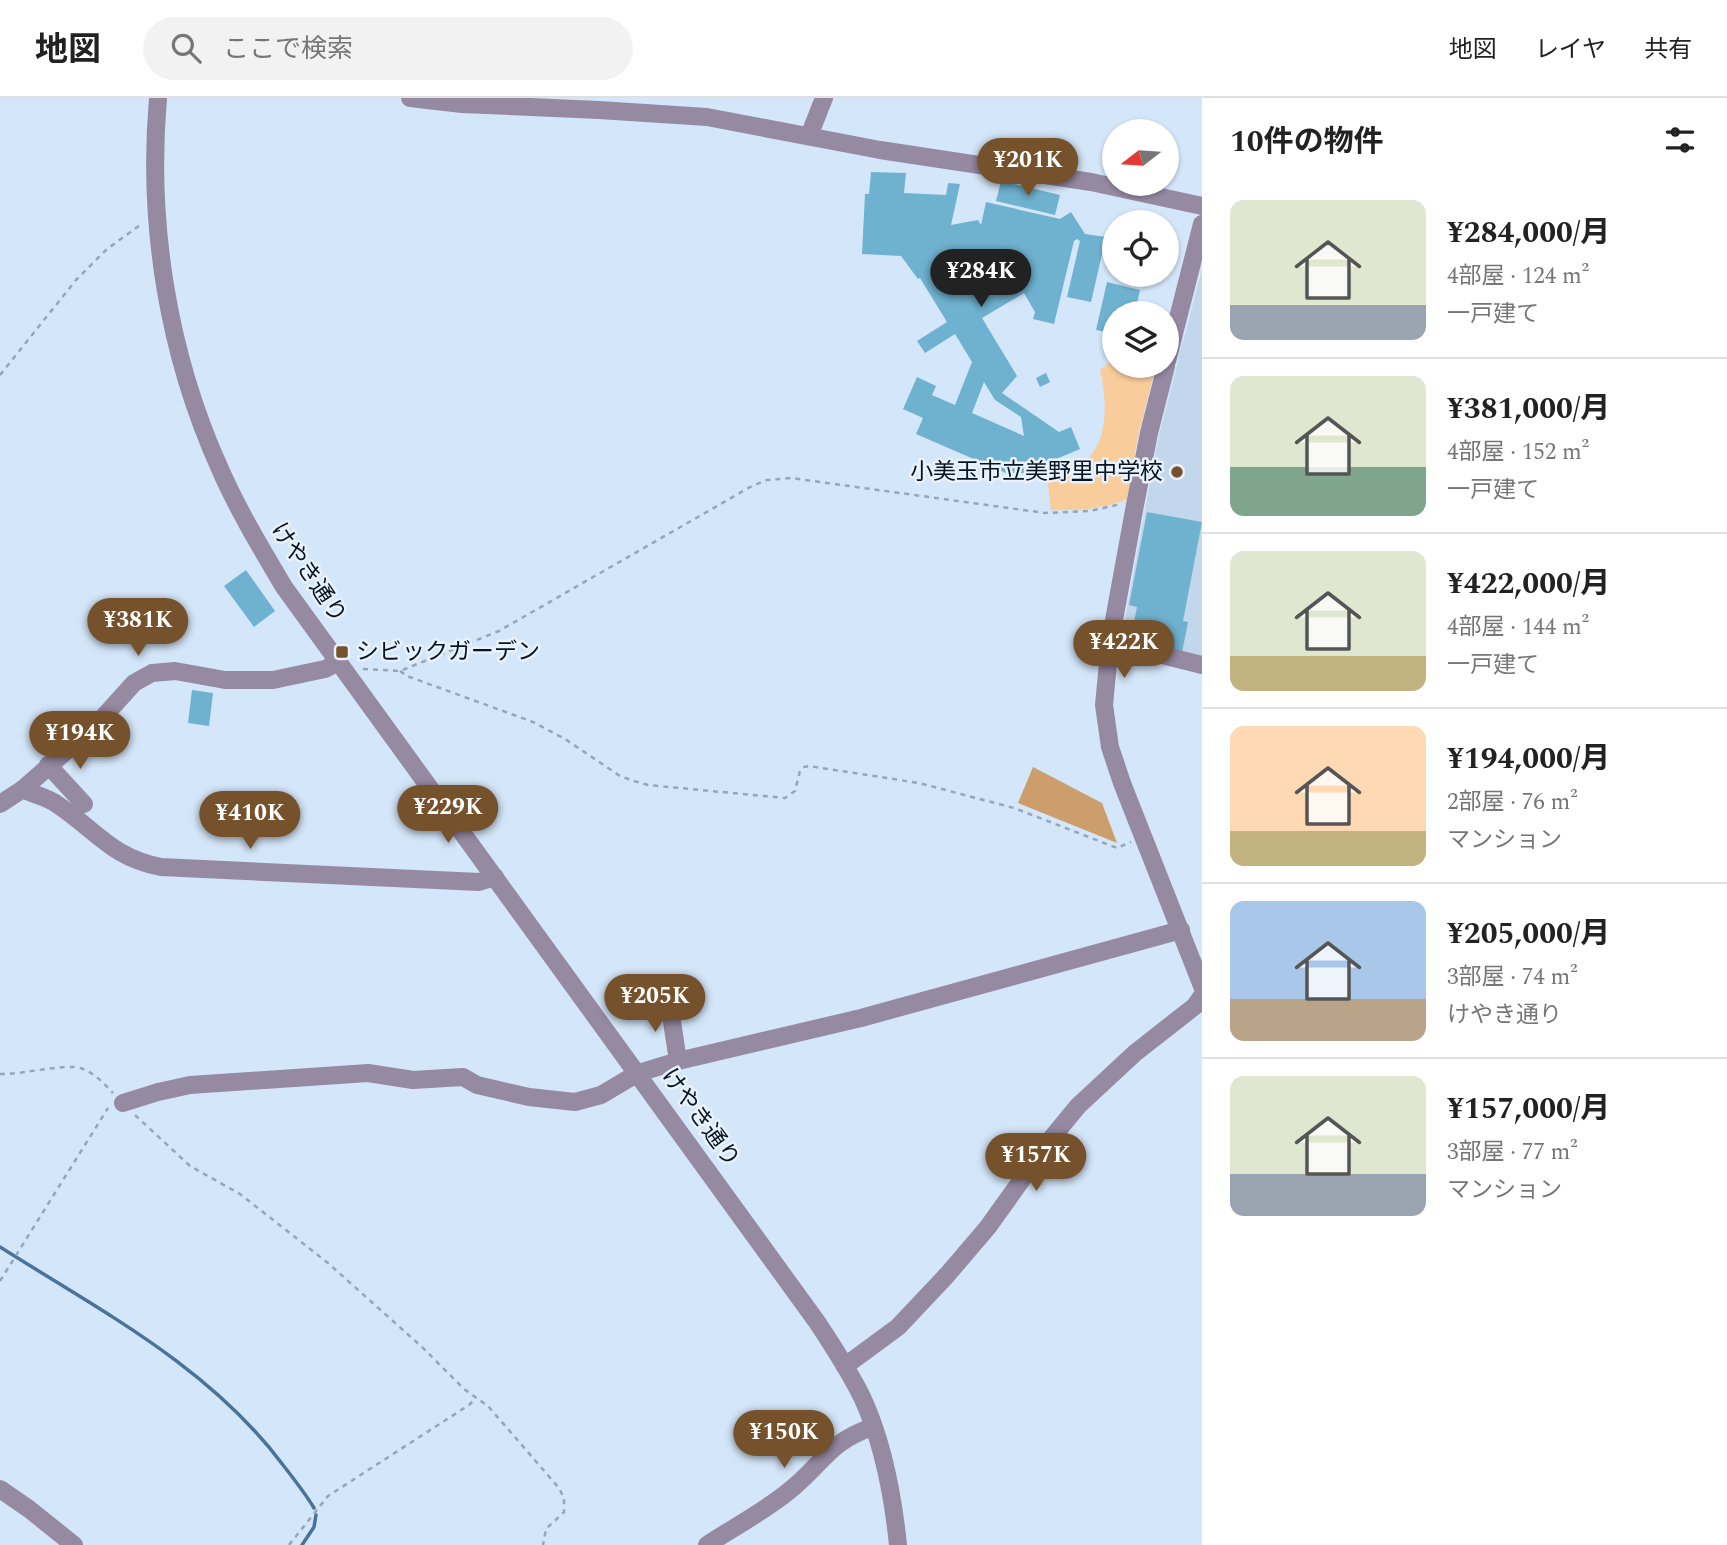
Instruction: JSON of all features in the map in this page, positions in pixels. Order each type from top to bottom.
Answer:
[{"type":"street","name":"けやき通り","points":[[158,98],[155,164],[157,219],[166,292],[186,377],[219,468],[240,511],[278,577],[810,1311],[863,1399],[887,1476],[898,1545]]},
{"type":"street","points":[[411,98],[462,104],[696,116],[880,150],[1091,181],[1202,206]]},
{"type":"street","points":[[809,136],[824,98]]},
{"type":"street","points":[[1179,315],[1202,224]]},
{"type":"street","points":[[1163,378],[1149,433],[1110,642],[1104,705],[1108,738],[1122,783],[1202,986]]},
{"type":"street","points":[[1110,642],[1202,665]]},
{"type":"street","points":[[0,804],[23,789],[97,724],[134,683],[152,673],[175,671],[237,681],[273,680],[343,668]]},
{"type":"street","points":[[48,765],[84,804]]},
{"type":"street","points":[[23,789],[56,803],[90,832],[132,860],[161,867],[479,882],[495,877]]},
{"type":"street","points":[[120,1100],[190,1085],[368,1073],[413,1080],[463,1077],[477,1085],[529,1097],[575,1102],[601,1095],[638,1073],[678,1061],[909,1006],[1181,930]]},
{"type":"street","points":[[845,1366],[898,1327],[947,1275],[988,1227],[1050,1139],[1078,1106],[1135,1054],[1195,1006],[1202,996]]},
{"type":"street","points":[[669,1002],[678,1061]]},
{"type":"street","points":[[707,1545],[786,1493],[845,1438],[873,1427]]},
{"type":"street","points":[[0,1489],[29,1508],[74,1545]]},
{"type":"path","points":[[0,375],[90,265],[143,223],[157,219]]},
{"type":"path","points":[[343,668],[400,671],[499,631],[752,486],[767,480],[791,478],[1045,513],[1135,505]]},
{"type":"path","points":[[400,671],[407,676],[533,722],[565,739],[620,776],[648,785],[785,798],[795,792],[800,771],[804,766],[809,766],[919,783],[1014,808],[1117,848],[1143,836]]},
{"type":"path","points":[[0,1074],[36,1072],[68,1066],[79,1067],[98,1077],[190,1166],[240,1194],[328,1263],[422,1347],[475,1399],[488,1406],[559,1488],[564,1497],[564,1512],[546,1529],[543,1545]]},
{"type":"path","points":[[0,1281],[109,1106],[120,1100]]},
{"type":"path","points":[[289,1545],[328,1496],[475,1399]]},
{"type":"shaded area","name":"小美玉市立美野里中学校","points":[[1202,269],[1202,662],[1127,643],[1122,636],[1158,440],[1174,378],[1179,378],[1179,358]]},
{"type":"shaded area","points":[[1102,368],[1102,378],[1153,378],[1138,437],[1127,499],[1089,509],[1051,510],[1047,477],[1081,463],[1091,455],[1101,437],[1104,391],[1100,370]]},
{"type":"shaded area","points":[[1033,767],[1102,803],[1117,843],[1018,803]]},
{"type":"building","points":[[871,172],[906,173],[904,193],[946,195],[948,183],[960,184],[951,225],[978,220],[981,225],[986,202],[1060,219],[1071,212],[1085,234],[1102,236],[1102,254],[1091,302],[1067,297],[1080,241],[1077,239],[1074,241],[1054,324],[1033,319],[1035,312],[1024,293],[982,318],[1017,376],[1002,393],[1059,432],[1071,427],[1080,449],[1023,473],[1006,473],[916,434],[923,418],[903,409],[917,377],[936,386],[932,395],[955,405],[972,362],[955,334],[925,353],[917,341],[947,322],[920,278],[918,279],[901,256],[862,254],[865,194],[869,194]],"holes":[[[999,253],[1011,272],[981,289],[964,259]],[[984,382],[995,400],[1021,417],[1024,436],[972,413]]]},
{"type":"building","points":[[1001,181],[1060,195],[1055,215],[996,201]]},
{"type":"building","points":[[1106,287],[1140,290],[1138,301],[1103,301]]},
{"type":"building","points":[[1102,304],[1102,331],[1096,330]]},
{"type":"building","points":[[1046,373],[1050,382],[1040,387],[1036,378]]},
{"type":"building","points":[[1147,512],[1202,522],[1183,621],[1188,622],[1182,653],[1130,643],[1137,607],[1129,605]]},
{"type":"building","points":[[246,570],[275,611],[254,627],[224,586]]},
{"type":"building","points":[[192,690],[213,693],[209,726],[188,723]]},
{"type":"waterway","points":[[0,1247],[115,1318],[188,1370],[254,1430],[314,1508]]},
{"type":"waterway","points":[[302,1545],[314,1527],[316,1515]]},
{"type":"place","name":"小美玉市立美野里中学校","points":[[1177,472]]},
{"type":"place","name":"シビックガーデン","points":[[342,652]]}]
